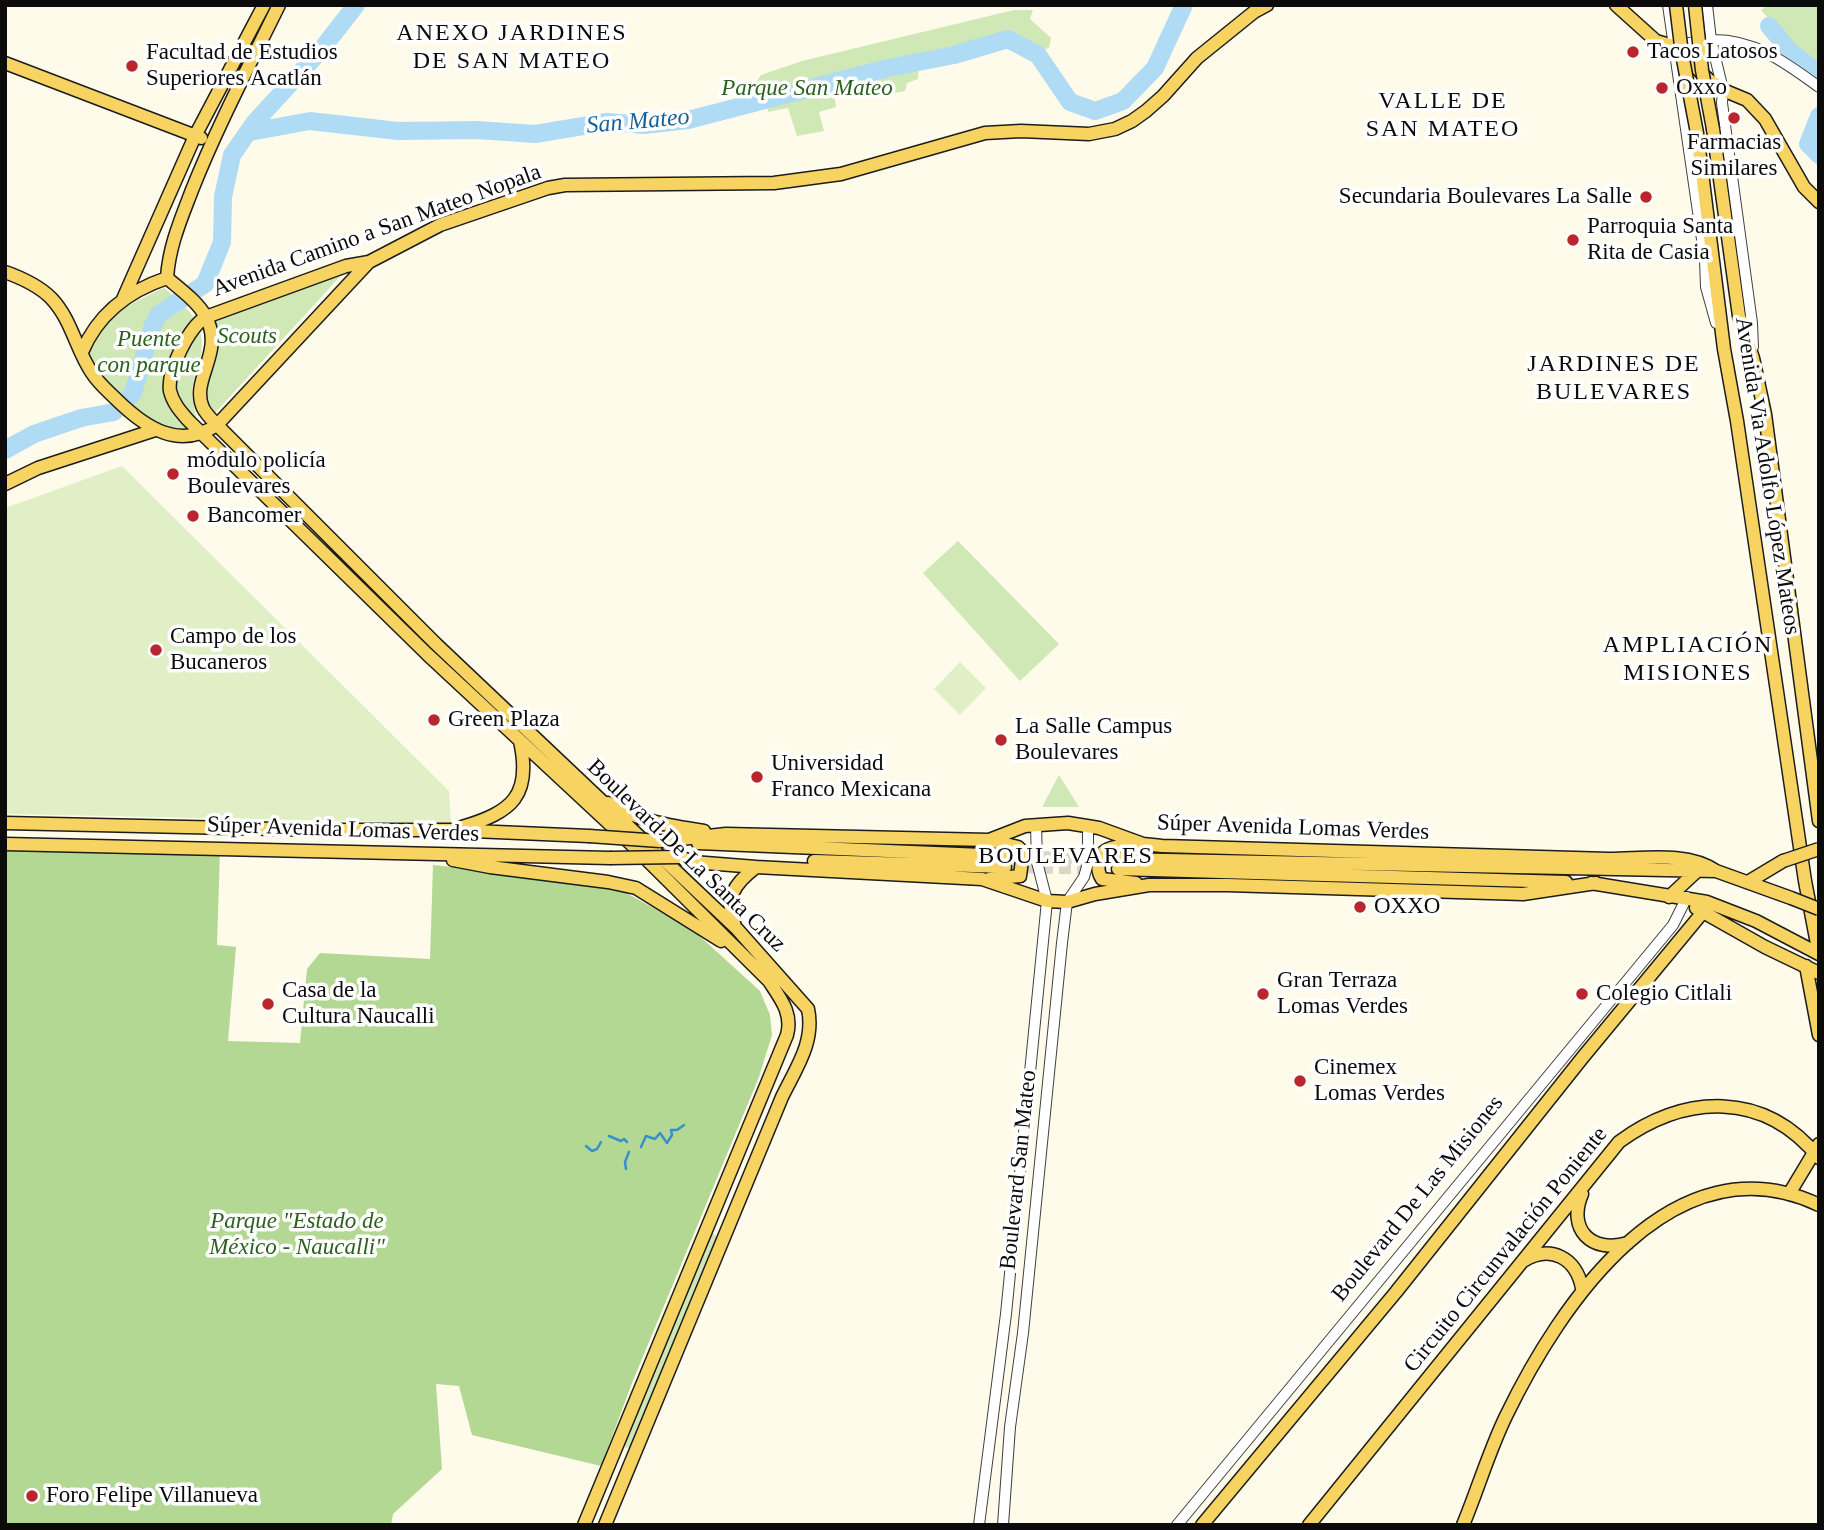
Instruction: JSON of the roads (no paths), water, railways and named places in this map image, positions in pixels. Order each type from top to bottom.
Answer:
[{"type":"main road","points":[[123,299],[195,136],[264,5]]},
{"type":"main road","points":[[167,278],[168,258],[174,235],[211,142],[279,5]]},
{"type":"main road","name":"Avenida Camino a San Mateo Nopala","points":[[203,312],[346,266],[369,262],[430,229],[548,188],[565,185],[775,183],[841,174],[985,132],[1089,134],[1115,129],[1146,111],[1197,58],[1254,12],[1267,5]]},
{"type":"main road","points":[[1616,5],[1656,41],[1673,46],[1723,90],[1747,100],[1765,119],[1804,187],[1819,202]]},
{"type":"main road","name":"Avenida Via Adolfo López Mateos","points":[[1676,5],[1697,133],[1724,349],[1805,881],[1819,954]]},
{"type":"main road","name":"Avenida Via Adolfo López Mateos","points":[[1695,5],[1702,70],[1713,129],[1739,316],[1753,358],[1765,414],[1819,821]]},
{"type":"main road","points":[[5,63],[211,142]]},
{"type":"main road","points":[[5,272],[25,279],[61,310],[92,373],[133,415],[155,430],[173,434],[203,434],[217,425],[369,262]]},
{"type":"main road","points":[[82,352],[95,325],[104,314],[123,299],[153,282],[167,278]]},
{"type":"main road","points":[[167,278],[203,312]]},
{"type":"main road","name":"Boulevard De La Santa Cruz","points":[[203,312],[212,335],[212,352],[202,381],[201,401],[204,410],[217,425],[427,634],[737,929],[808,1009],[810,1035],[777,1108],[605,1525]]},
{"type":"main road","name":"Boulevard De La Santa Cruz","points":[[203,312],[190,334],[170,384],[174,402],[203,434],[427,654],[629,842],[744,955],[769,981],[787,1007],[787,1035],[584,1525]]},
{"type":"main road","points":[[5,484],[38,468],[155,430]]},
{"type":"main road","points":[[450,830],[490,818],[510,805],[525,775],[520,740]]},
{"type":"main road","points":[[584,786],[611,805],[648,820],[726,834]]},
{"type":"main road","name":"Súper Avenida Lomas Verdes","points":[[5,823],[450,830],[1005,861],[610,858],[5,844]]},
{"type":"main road","name":"Súper Avenida Lomas Verdes","points":[[662,841],[726,834],[989,840],[1025,826],[1068,823],[1088,826],[1143,844],[1188,848],[1679,859],[1707,865],[1716,871],[1819,909]]},
{"type":"main road","points":[[982,880],[1016,877],[1022,873],[1022,848],[989,840]]},
{"type":"main road","points":[[1143,844],[1105,851],[1100,856],[1098,873],[1102,879],[1149,885]]},
{"type":"main road","points":[[1748,881],[1783,861],[1819,849]]},
{"type":"main road","points":[[429,853],[490,867],[596,880],[636,888],[744,955]]},
{"type":"main road","name":"Súper Avenida Lomas Verdes","points":[[679,857],[693,862],[757,867],[982,880],[1047,901],[1067,902],[1149,885],[1523,894],[1597,883]]},
{"type":"main road","name":"Súper Avenida Lomas Verdes","points":[[1716,871],[1117,864],[1597,883],[1669,897],[1686,897],[1731,910],[1819,954]]},
{"type":"main road","points":[[737,929],[730,913],[732,894],[742,880],[757,867]]},
{"type":"main road","points":[[1669,897],[1697,871]]},
{"type":"main road","points":[[1686,897],[1703,912],[1812,970],[1819,1035]]},
{"type":"main road","name":"Boulevard De Las Misiones","points":[[1202,1525],[1396,1292],[1703,912]]},
{"type":"main road","name":"Circuito Circunvalación Poniente","points":[[1308,1525],[1619,1142],[1646,1124],[1685,1111],[1710,1106],[1736,1106],[1762,1115],[1795,1134],[1817,1151]]},
{"type":"main road","points":[[1789,1194],[1817,1151]]},
{"type":"main road","points":[[1586,1183],[1577,1210],[1581,1231],[1591,1240],[1603,1244],[1628,1242]]},
{"type":"main road","points":[[1462,1525],[1504,1418],[1539,1352],[1582,1288],[1628,1242],[1675,1207],[1727,1191],[1756,1189],[1789,1194],[1819,1205]]},
{"type":"main road","points":[[1520,1264],[1538,1254],[1563,1256],[1574,1267],[1582,1288]]},
{"type":"street","points":[[1668,5],[1705,260],[1706,287],[1724,349]]},
{"type":"street","points":[[1706,5],[1723,90],[1722,103],[1752,323],[1753,358]]},
{"type":"street","points":[[1673,46],[1711,40],[1735,42],[1773,54],[1819,88]]},
{"type":"street","name":"Boulevard San Mateo","points":[[979,1525],[1005,1327],[1047,901],[1038,869],[1036,825]]},
{"type":"street","name":"Boulevard San Mateo","points":[[1003,1525],[1010,1427],[1023,1333],[1067,902],[1084,877],[1089,852],[1088,826]]},
{"type":"street","name":"Boulevard De Las Misiones","points":[[1177,1525],[1674,925],[1686,897]]},
{"type":"waterway","points":[[5,450],[34,434],[81,418],[114,412],[133,393],[153,325],[159,314],[205,284],[222,242],[223,197],[232,155],[255,122],[321,50],[356,5]]},
{"type":"waterway","name":"San Mateo","points":[[250,132],[310,121],[398,131],[477,130],[535,134],[607,122],[644,125],[688,120],[888,68],[954,55],[1008,39],[1038,55],[1070,102],[1095,111],[1123,101],[1155,68],[1184,5]]},
{"type":"waterway","name":"San Mateo","points":[[1769,26],[1790,51],[1819,74]]},
{"type":"waterway","name":"San Mateo","points":[[1819,116],[1808,144],[1819,155]]},
{"type":"waterway","points":[[641,1147],[646,1136],[655,1139],[660,1133],[667,1143],[672,1135],[671,1130],[677,1130],[684,1125]]},
{"type":"waterway","points":[[609,1136],[627,1142]]},
{"type":"waterway","points":[[586,1146],[592,1151],[597,1149],[601,1142]]},
{"type":"waterway","points":[[626,1169],[625,1162],[629,1152]]},
{"type":"tunnel","points":[[1006,856],[1116,859]]},
{"type":"tunnel","points":[[1005,867],[1118,869]]},
{"type":"place","name":"Tacos Latosos","points":[[1633,52]]},
{"type":"place","name":"Facultad de Estudios Superiores Acatlán","points":[[132,66]]},
{"type":"place","name":"Oxxo","points":[[1662,88]]},
{"type":"place","name":"Farmacias Similares","points":[[1734,118]]},
{"type":"place","name":"Secundaria Boulevares La Salle","points":[[1646,197]]},
{"type":"place","name":"Parroquia Santa Rita de Casia","points":[[1573,240]]},
{"type":"place","name":"módulo policía Boulevares","points":[[173,474]]},
{"type":"place","name":"Bancomer","points":[[193,516]]},
{"type":"place","name":"Campo de los Bucaneros","points":[[156,650]]},
{"type":"place","name":"Green Plaza","points":[[434,720]]},
{"type":"place","name":"La Salle Campus Boulevares","points":[[1001,740]]},
{"type":"place","name":"Universidad Franco Mexicana","points":[[757,777]]},
{"type":"place","name":"OXXO","points":[[1360,907]]},
{"type":"place","name":"Gran Terraza Lomas Verdes","points":[[1263,994]]},
{"type":"place","name":"Colegio Citlali","points":[[1582,994]]},
{"type":"place","name":"Casa de la Cultura Naucalli","points":[[268,1004]]},
{"type":"place","name":"Cinemex Lomas Verdes","points":[[1300,1081]]},
{"type":"place","name":"Foro Felipe Villanueva","points":[[32,1496]]},
{"type":"district","name":"ANEXO JARDINES DE SAN MATEO","points":[[512,48]]},
{"type":"district","name":"VALLE DE SAN MATEO","points":[[1443,116]]},
{"type":"district","name":"JARDINES DE BULEVARES","points":[[1614,379]]},
{"type":"district","name":"AMPLIACIÓN MISIONES","points":[[1688,660]]},
{"type":"district","name":"BOULEVARES","points":[[1066,857]]},
{"type":"park label","name":"Parque San Mateo","points":[[807,89]]},
{"type":"park label","name":"Scouts","points":[[247,337]]},
{"type":"park label","name":"Puente con parque","points":[[149,353]]},
{"type":"park label","name":"Parque \"Estado de México - Naucalli\"","points":[[297,1235]]}]
